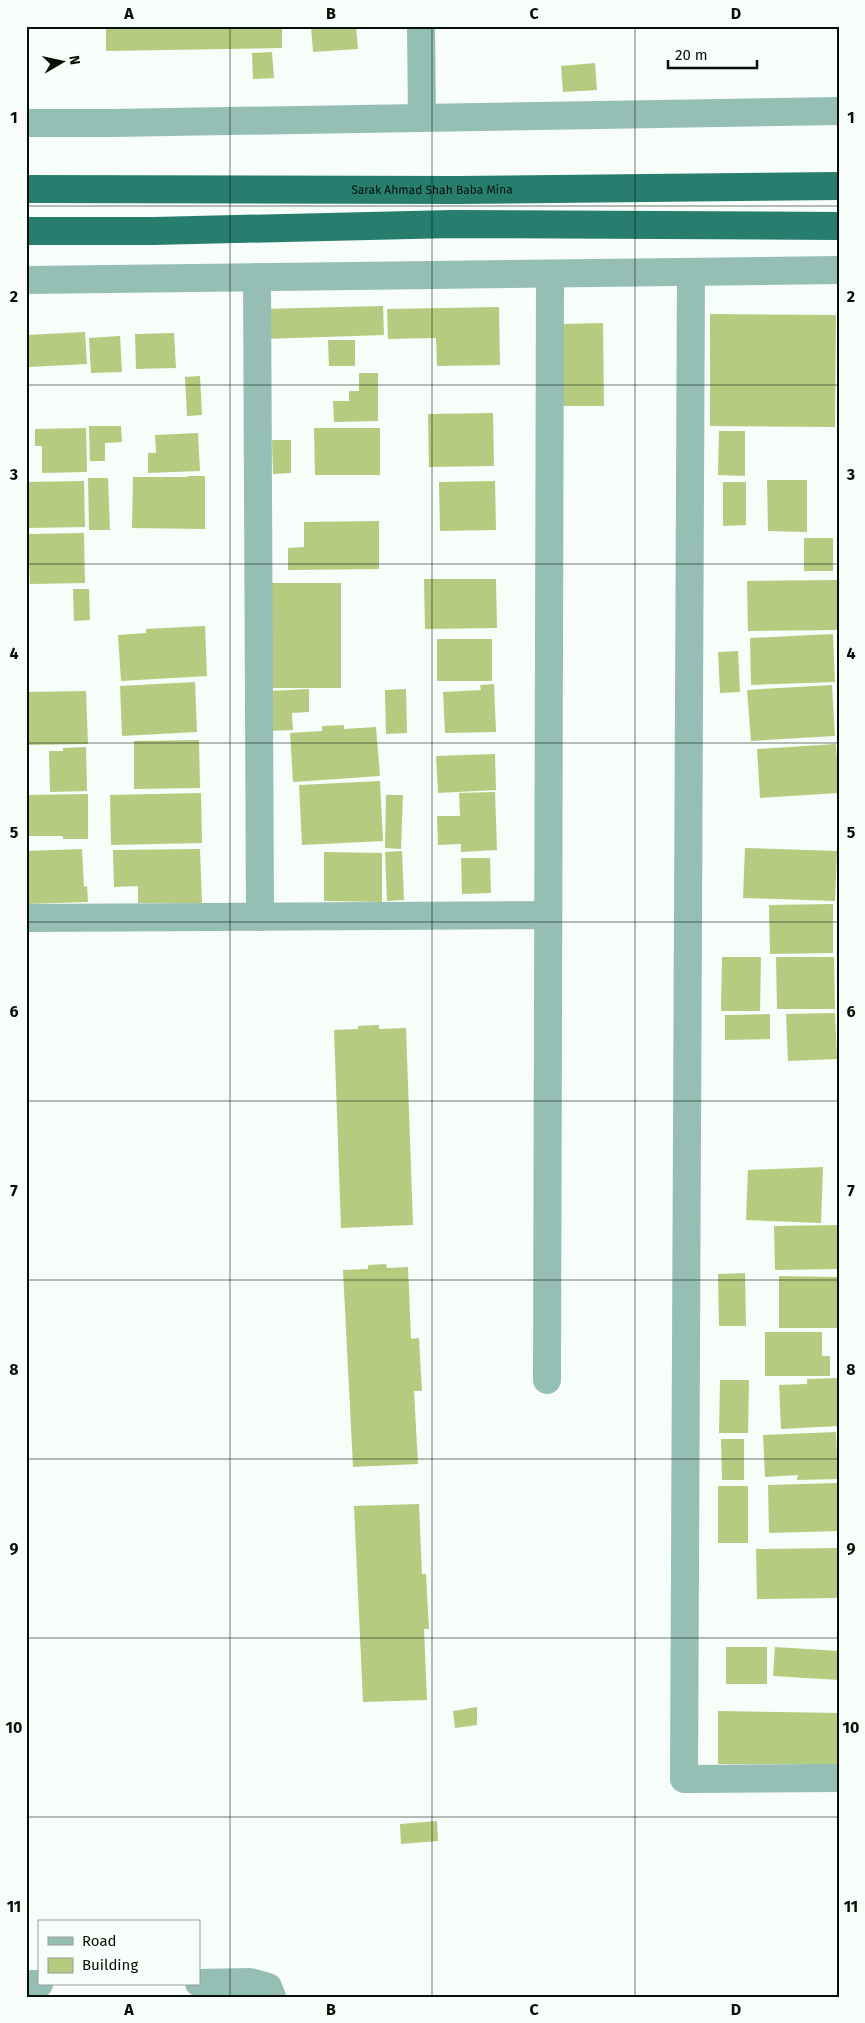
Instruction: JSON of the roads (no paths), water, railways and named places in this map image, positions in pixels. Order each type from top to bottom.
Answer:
[{"type":"highway","name":"Sarak Ahmad Shah Baba Mina","points":[[26,189],[457,190],[839,186]]},
{"type":"highway","points":[[26,231],[154,231],[452,224],[839,226]]},
{"type":"street","points":[[421,26],[422,118]]},
{"type":"street","points":[[26,122],[112,123],[839,111]]},
{"type":"street","points":[[26,280],[839,270]]},
{"type":"street","points":[[691,272],[684,1779],[839,1778]]},
{"type":"street","points":[[548,1380],[550,275]]},
{"type":"street","points":[[257,277],[260,917]]},
{"type":"street","points":[[26,918],[548,914]]},
{"type":"street","points":[[200,1983],[250,1982],[268,1987],[272,1997]]}]
